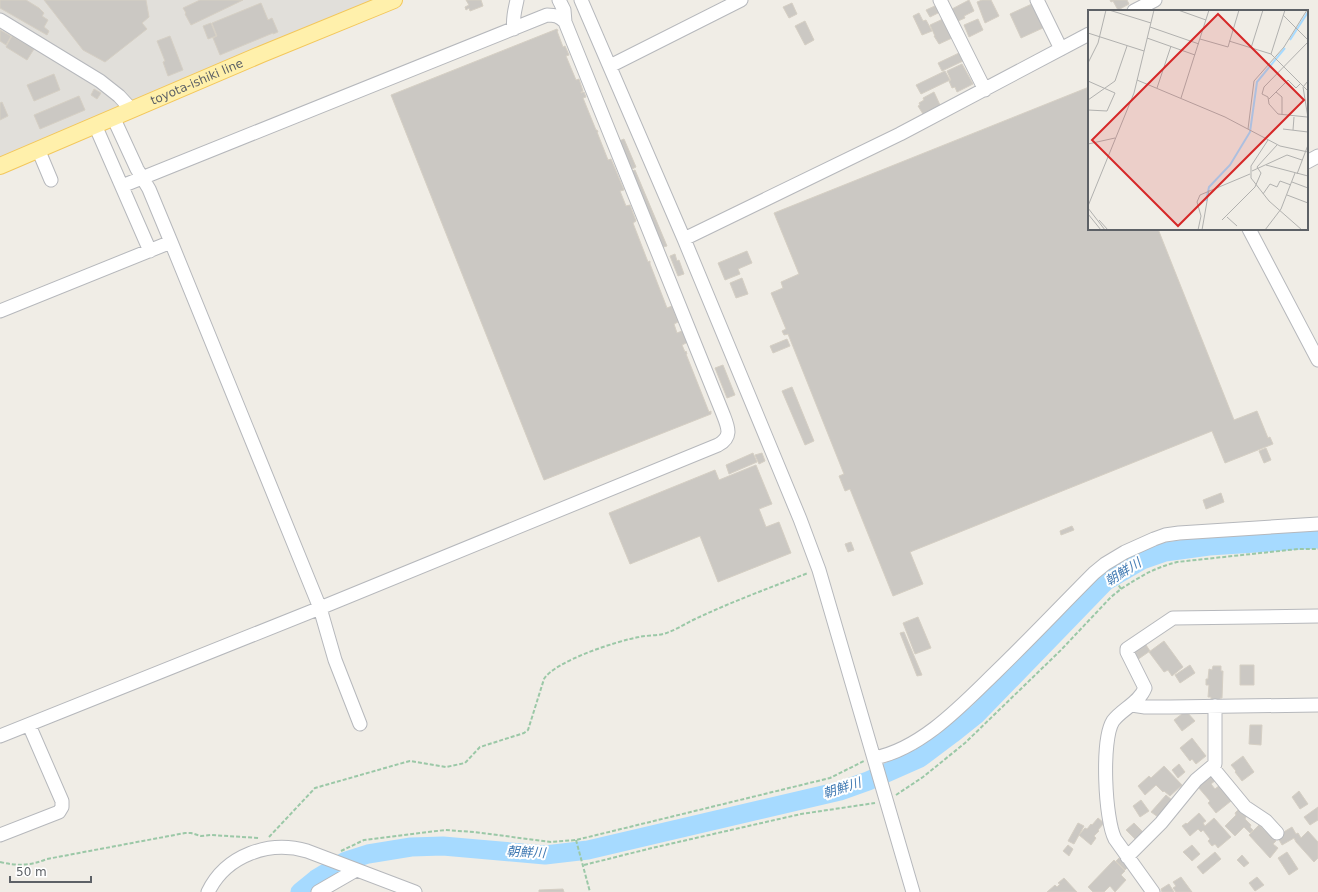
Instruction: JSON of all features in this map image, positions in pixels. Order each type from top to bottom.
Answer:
[{"type":"main road","name":"toyota-ishiki line","points":[[0,166],[262,54],[394,0]]},
{"type":"street","points":[[514,28],[513,18],[517,0]]},
{"type":"street","points":[[559,0],[564,10],[564,22]]},
{"type":"street","points":[[581,0],[684,239],[797,512],[819,570],[913,892]]},
{"type":"street","points":[[610,66],[741,0]]},
{"type":"street","points":[[940,0],[985,90]]},
{"type":"street","points":[[1037,0],[1061,49]]},
{"type":"street","points":[[1136,10],[1155,0]]},
{"type":"street","points":[[0,736],[320,608],[718,445],[727,437],[729,428],[564,22],[560,16],[547,15],[122,186]]},
{"type":"street","points":[[0,20],[100,81],[119,96],[131,110]]},
{"type":"street","points":[[684,239],[900,134],[1088,35]]},
{"type":"street","points":[[113,117],[148,189],[171,242],[320,608],[335,660],[360,724]]},
{"type":"street","points":[[95,125],[150,251]]},
{"type":"street","points":[[38,149],[51,180]]},
{"type":"street","points":[[1308,161],[1318,156]]},
{"type":"street","points":[[1250,230],[1314,343],[1318,360]]},
{"type":"street","points":[[0,311],[171,242]]},
{"type":"street","points":[[875,762],[911,744],[944,721],[969,699],[1094,573],[1105,564],[1125,552],[1154,539],[1179,533],[1318,524]]},
{"type":"street","points":[[1153,892],[1127,857],[1111,831],[1106,763],[1107,743],[1114,720],[1132,705],[1145,688],[1127,652],[1127,649],[1173,618],[1318,616]]},
{"type":"street","points":[[1132,705],[1145,707],[1318,705]]},
{"type":"street","points":[[1127,857],[1161,823],[1196,780],[1216,762],[1215,706]]},
{"type":"street","points":[[0,835],[59,812],[62,807],[62,801],[29,725]]},
{"type":"street","points":[[1212,767],[1245,807],[1266,821],[1277,833]]},
{"type":"street","points":[[208,892],[214,882],[228,867],[242,857],[258,850],[276,847],[296,848],[415,892]]},
{"type":"street","points":[[318,892],[355,869]]},
{"type":"path","points":[[1112,574],[1120,588],[1161,566],[1177,562],[1298,549],[1318,549]]},
{"type":"path","points":[[0,862],[13,865],[27,865],[185,833],[201,836],[211,834],[264,838],[269,837],[316,788],[406,762],[450,767],[464,763],[480,747],[524,733],[528,730],[546,675],[551,670],[569,661],[614,643],[639,637],[667,633],[692,620],[750,595],[819,570]]},
{"type":"path","points":[[331,860],[348,847],[364,840],[444,830],[474,832],[551,842],[577,841],[830,778],[865,760],[875,762]]},
{"type":"path","points":[[577,841],[590,892]]},
{"type":"shaded area","points":[[0,0],[373,0],[0,159]]},
{"type":"building","points":[[0,0],[26,0],[39,8],[44,13],[42,16],[48,20],[44,27],[49,31],[47,35],[0,8]]},
{"type":"building","points":[[44,0],[146,0],[149,17],[142,23],[147,29],[105,62],[83,50]]},
{"type":"building","points":[[200,0],[243,0],[191,25],[183,8]]},
{"type":"building","points":[[466,0],[481,0],[483,6],[470,11],[469,8],[466,10],[465,7],[469,5]]},
{"type":"building","points":[[969,0],[974,11],[958,21],[952,9]]},
{"type":"building","points":[[982,0],[991,0],[999,16],[985,23],[977,2]]},
{"type":"building","points":[[1110,0],[1127,0],[1129,4],[1118,10],[1113,1],[1111,2]]},
{"type":"building","points":[[261,3],[268,20],[272,18],[278,32],[220,55],[213,38],[217,36],[212,23]]},
{"type":"building","points":[[792,3],[797,14],[789,18],[783,7]]},
{"type":"building","points":[[1034,3],[1045,27],[1021,38],[1010,14]]},
{"type":"building","points":[[937,5],[940,12],[930,17],[926,10]]},
{"type":"building","points":[[919,13],[923,21],[926,20],[932,31],[922,35],[913,16]]},
{"type":"building","points":[[943,19],[952,38],[939,44],[930,25]]},
{"type":"building","points":[[978,19],[983,30],[969,37],[964,25]]},
{"type":"building","points":[[805,21],[814,40],[805,45],[795,26]]},
{"type":"building","points":[[211,23],[216,36],[208,39],[203,26]]},
{"type":"building","points":[[557,29],[563,47],[565,46],[569,55],[566,56],[576,80],[579,79],[583,91],[581,93],[584,92],[586,97],[583,98],[608,160],[611,159],[624,190],[620,191],[626,206],[630,205],[636,221],[633,223],[648,262],[650,261],[667,308],[672,306],[678,322],[674,324],[677,333],[682,331],[688,342],[682,345],[685,352],[686,351],[711,414],[544,480],[391,95]]},
{"type":"building","points":[[0,30],[11,36],[6,45],[0,41]]},
{"type":"building","points":[[12,36],[34,49],[27,60],[6,47]]},
{"type":"building","points":[[170,36],[183,70],[168,76],[163,62],[165,61],[157,41]]},
{"type":"building","points":[[959,53],[963,61],[942,71],[938,63]]},
{"type":"building","points":[[962,64],[973,84],[957,92],[955,87],[952,88],[949,81],[951,80],[947,71]]},
{"type":"building","points":[[945,71],[950,80],[921,94],[916,85]]},
{"type":"building","points":[[54,74],[60,90],[34,101],[27,85]]},
{"type":"building","points":[[1088,87],[1088,230],[1158,230],[1234,420],[1257,411],[1268,438],[1270,437],[1273,444],[1225,463],[1212,431],[910,552],[923,584],[893,596],[850,489],[845,491],[839,476],[844,474],[788,334],[784,335],[782,331],[786,329],[771,293],[783,288],[781,282],[799,274],[774,213]]},
{"type":"building","points":[[94,89],[101,93],[97,99],[91,95]]},
{"type":"building","points":[[934,92],[940,105],[923,114],[918,106],[920,105],[919,103],[924,100],[923,98]]},
{"type":"building","points":[[79,96],[85,110],[40,129],[34,115]]},
{"type":"building","points":[[2,102],[8,116],[0,120],[0,103]]},
{"type":"building","points":[[624,139],[636,167],[632,169],[619,141]]},
{"type":"building","points":[[635,170],[667,246],[663,247],[632,171]]},
{"type":"building","points":[[747,251],[752,263],[738,269],[740,274],[725,280],[718,263]]},
{"type":"building","points":[[675,254],[684,274],[678,276],[670,256]]},
{"type":"building","points":[[742,278],[748,294],[736,298],[730,283]]},
{"type":"building","points":[[787,339],[790,346],[773,353],[770,346]]},
{"type":"building","points":[[723,365],[735,395],[727,398],[715,368]]},
{"type":"building","points":[[792,387],[814,441],[805,445],[782,391]]},
{"type":"building","points":[[1266,448],[1271,460],[1264,463],[1259,451]]},
{"type":"building","points":[[753,453],[757,462],[729,474],[726,465]]},
{"type":"building","points":[[762,453],[765,461],[759,464],[755,455]]},
{"type":"building","points":[[756,465],[772,504],[759,509],[766,527],[779,522],[791,553],[718,582],[700,536],[630,564],[609,513],[715,470],[719,480]]},
{"type":"building","points":[[1221,493],[1224,502],[1206,509],[1203,500]]},
{"type":"building","points":[[1072,526],[1074,530],[1061,535],[1060,531]]},
{"type":"building","points":[[851,542],[854,550],[848,552],[845,544]]},
{"type":"building","points":[[918,617],[931,648],[915,654],[903,623]]},
{"type":"building","points":[[904,632],[922,675],[917,676],[900,633]]},
{"type":"building","points":[[1164,641],[1183,667],[1172,676],[1168,670],[1164,672],[1149,652]]},
{"type":"building","points":[[1144,642],[1150,651],[1137,660],[1131,651]]},
{"type":"building","points":[[1190,665],[1195,673],[1180,683],[1175,675]]},
{"type":"building","points":[[1240,665],[1254,665],[1254,685],[1240,685]]},
{"type":"building","points":[[1213,666],[1221,666],[1221,671],[1223,671],[1222,698],[1220,698],[1220,701],[1211,701],[1211,697],[1208,697],[1209,685],[1206,685],[1206,679],[1208,679],[1209,669],[1212,670]]},
{"type":"building","points":[[1186,711],[1195,721],[1182,731],[1174,720]]},
{"type":"building","points":[[1250,725],[1262,725],[1261,745],[1249,744]]},
{"type":"building","points":[[1192,738],[1206,756],[1196,764],[1192,759],[1190,761],[1180,748]]},
{"type":"building","points":[[1243,756],[1254,772],[1242,781],[1231,765]]},
{"type":"building","points":[[1179,764],[1185,772],[1178,778],[1172,770]]},
{"type":"building","points":[[1164,766],[1182,785],[1170,796],[1156,785],[1145,795],[1138,786],[1149,776],[1151,778]]},
{"type":"building","points":[[1212,775],[1216,780],[1211,784],[1215,789],[1220,785],[1231,801],[1216,813],[1208,803],[1210,801],[1198,787],[1203,782],[1202,781]]},
{"type":"building","points":[[1299,791],[1308,804],[1300,809],[1292,797]]},
{"type":"building","points":[[1166,795],[1172,800],[1158,817],[1151,812]]},
{"type":"building","points":[[1141,800],[1149,811],[1140,817],[1133,806]]},
{"type":"building","points":[[1318,807],[1318,820],[1310,825],[1304,817]]},
{"type":"building","points":[[1240,808],[1247,815],[1245,819],[1251,825],[1250,827],[1253,830],[1250,833],[1244,827],[1235,836],[1225,826],[1236,815],[1235,813]]},
{"type":"building","points":[[1199,813],[1206,821],[1203,823],[1205,826],[1214,818],[1231,837],[1218,848],[1215,844],[1212,846],[1208,841],[1210,839],[1203,830],[1201,832],[1198,829],[1190,836],[1182,826],[1186,823],[1187,824]]},
{"type":"building","points":[[1098,818],[1104,823],[1094,836],[1096,838],[1091,845],[1079,835],[1085,828],[1087,829],[1091,824],[1092,825]]},
{"type":"building","points":[[1078,823],[1084,826],[1074,844],[1068,841]]},
{"type":"building","points":[[1134,823],[1143,832],[1135,839],[1126,830]]},
{"type":"building","points":[[1259,825],[1276,841],[1273,844],[1278,848],[1270,858],[1249,835]]},
{"type":"building","points":[[1292,827],[1296,834],[1298,833],[1301,838],[1308,831],[1318,842],[1318,858],[1314,862],[1294,838],[1282,845],[1277,836]]},
{"type":"building","points":[[1068,845],[1073,849],[1069,856],[1063,851]]},
{"type":"building","points":[[1192,845],[1200,854],[1192,861],[1183,852]]},
{"type":"building","points":[[1215,852],[1221,859],[1203,874],[1197,867]]},
{"type":"building","points":[[1287,852],[1298,869],[1289,875],[1278,858]]},
{"type":"building","points":[[1242,855],[1249,863],[1244,867],[1237,860]]},
{"type":"building","points":[[1119,858],[1128,867],[1125,870],[1116,861]]},
{"type":"building","points":[[1114,860],[1125,871],[1121,875],[1126,880],[1115,892],[1110,886],[1104,892],[1093,892],[1088,887]]},
{"type":"building","points":[[1181,877],[1192,892],[1176,892],[1173,888],[1176,886],[1173,882]]},
{"type":"building","points":[[1257,877],[1264,885],[1255,891],[1249,883]]},
{"type":"building","points":[[1064,878],[1077,892],[1047,892],[1055,885],[1057,887],[1060,884],[1058,883]]},
{"type":"building","points":[[1169,884],[1174,892],[1162,892],[1161,889]]},
{"type":"building","points":[[563,889],[564,892],[539,892],[539,890]]},
{"type":"waterway","name":"朝鮮川","points":[[300,892],[316,879],[346,861],[368,854],[411,847],[443,846],[545,855],[588,850],[840,791],[868,781],[920,758],[952,734],[977,714],[1106,581],[1142,560],[1165,552],[1209,546],[1318,539]]}]
